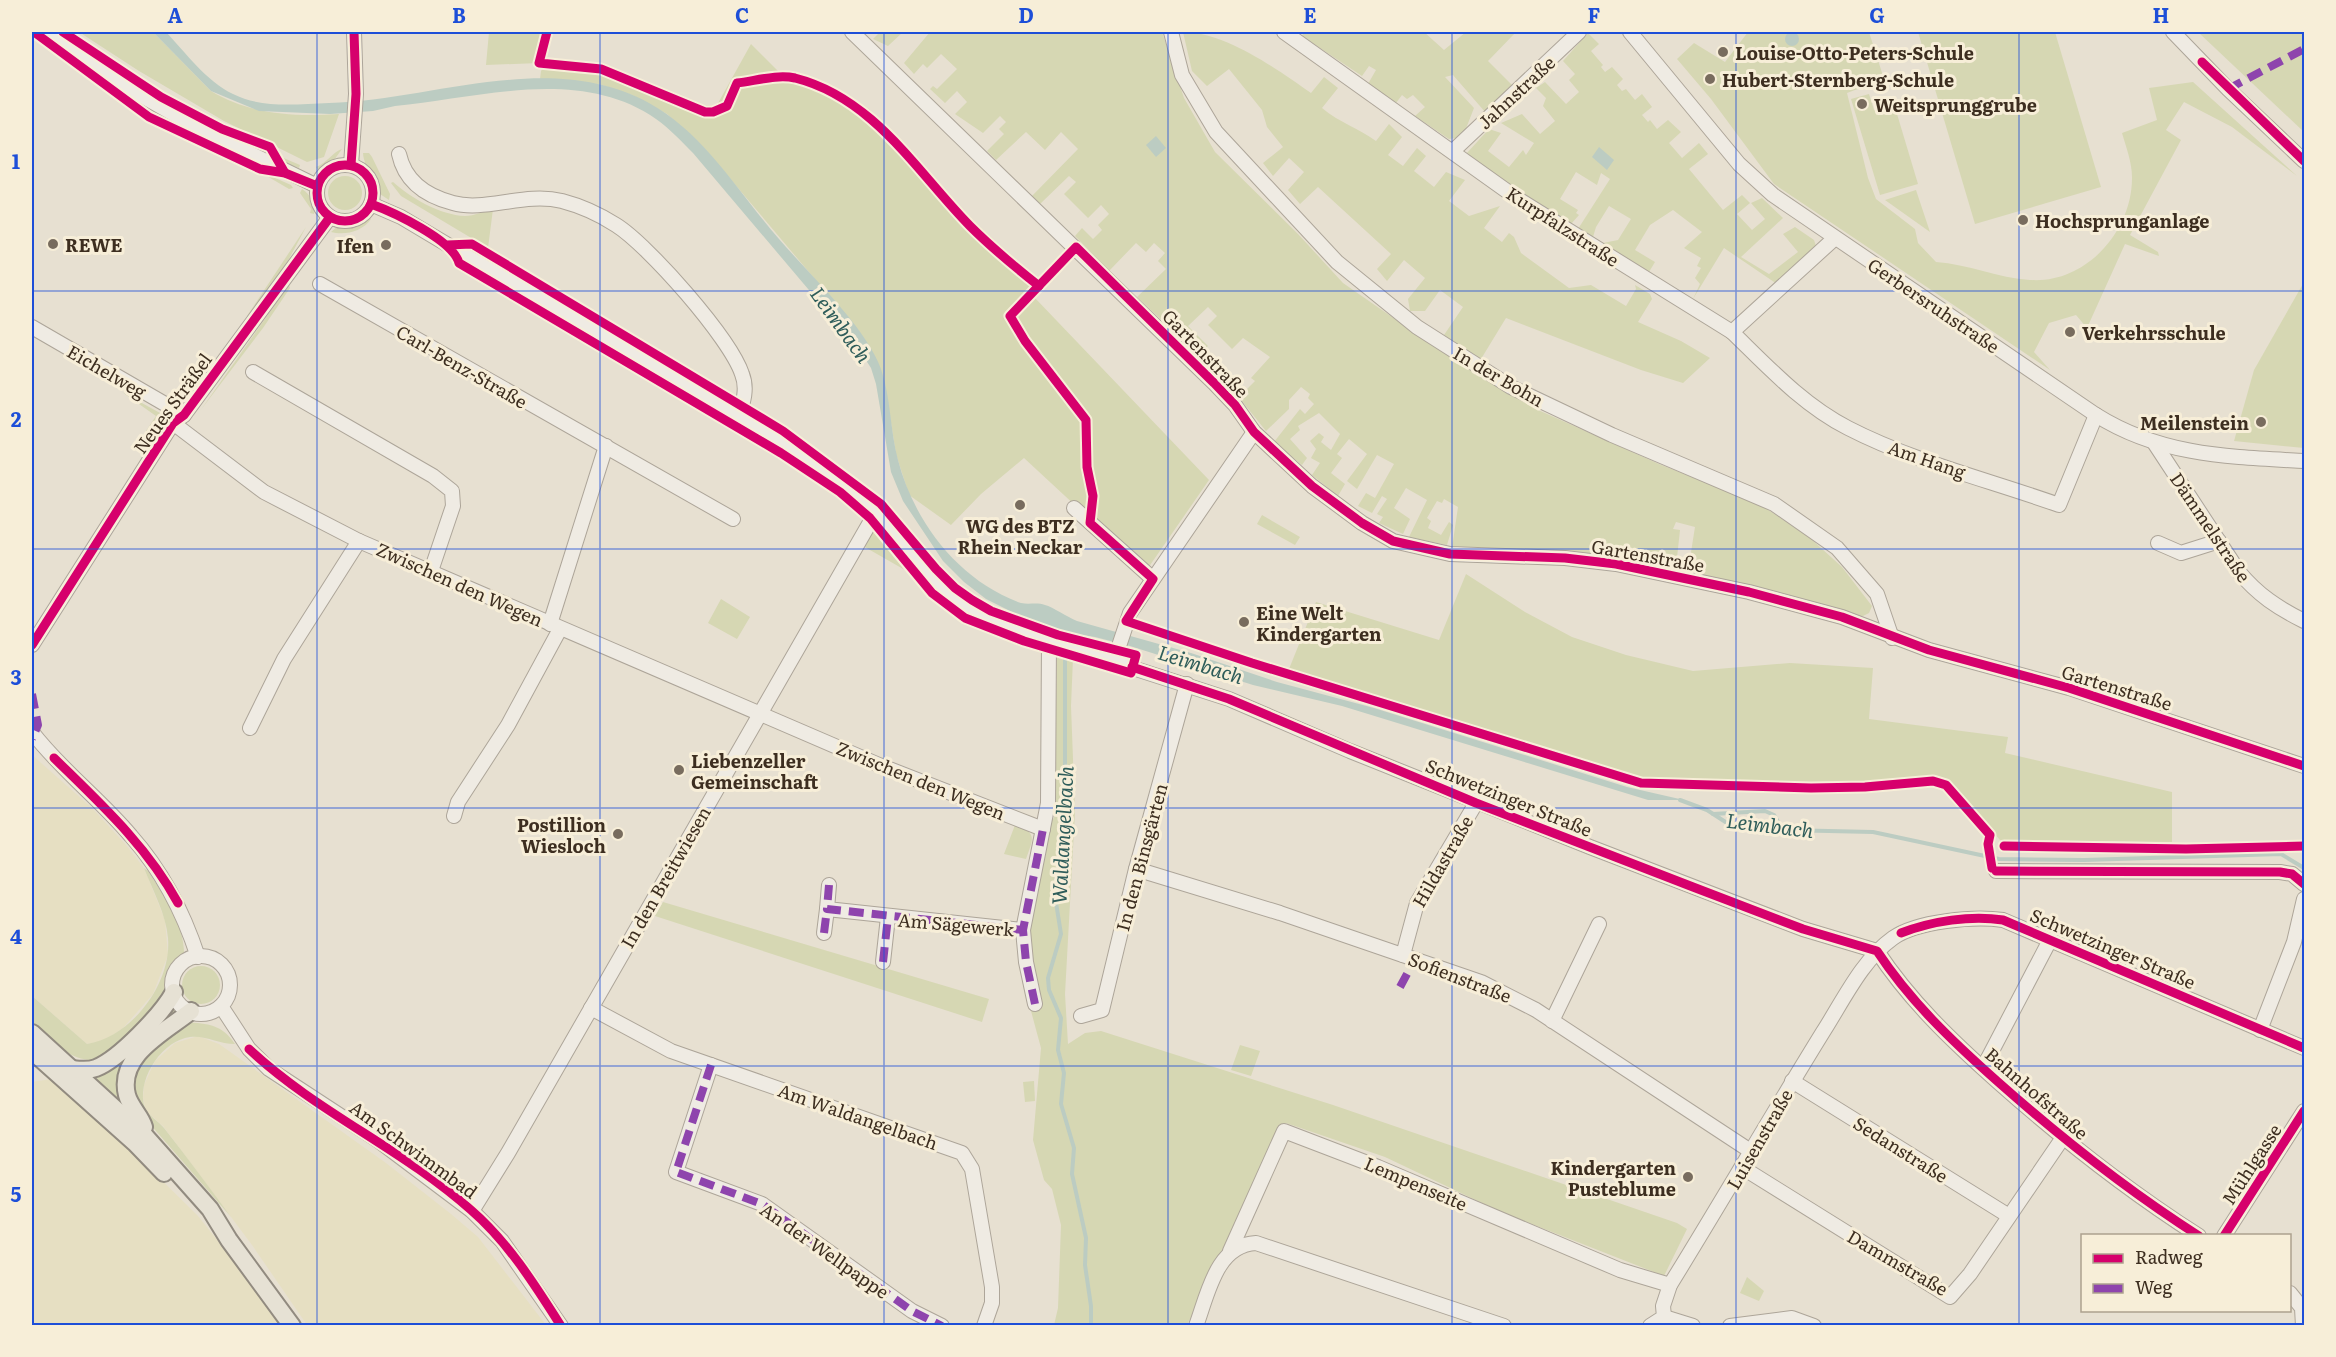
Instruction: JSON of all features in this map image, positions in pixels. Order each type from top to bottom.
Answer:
[{"type":"main road","points":[[72,1069],[88,1071],[108,1060],[161,1014],[174,992]]},
{"type":"main road","points":[[146,1137],[143,1123],[127,1096],[125,1085],[129,1068],[152,1039],[190,1011]]},
{"type":"main road","points":[[32,1033],[146,1137],[210,1209],[229,1240],[292,1326]]},
{"type":"main road","points":[[32,1051],[135,1143],[229,1240]]},
{"type":"main road","points":[[32,1073],[49,1065]]},
{"type":"street","points":[[52,32],[112,79],[198,128],[317,186]]},
{"type":"street","points":[[351,165],[356,94],[354,32]]},
{"type":"street","name":"Gartenstraße","points":[[852,32],[1214,383],[1235,405],[1254,432],[1312,486],[1362,523],[1394,541],[1450,554],[1565,558],[1616,564],[1749,592],[1842,617],[1892,638],[2069,688],[2304,766]]},
{"type":"street","name":"In der Bohn","points":[[1171,32],[1182,75],[1216,132],[1337,262],[1417,327],[1511,387],[1612,435],[1774,504],[1837,548],[1877,594],[1892,638]]},
{"type":"street","name":"Kurpfalzstraße","points":[[1284,32],[1518,199],[1738,337]]},
{"type":"street","name":"Jahnstraße","points":[[1453,151],[1579,32]]},
{"type":"street","name":"Gerbersruhstraße","points":[[1630,32],[1739,164],[1773,195],[2096,415],[2123,432],[2155,444],[2239,457],[2304,461]]},
{"type":"street","points":[[2173,32],[2228,89],[2304,161]]},
{"type":"street","points":[[399,154],[401,166],[410,179],[434,197],[469,205],[531,197],[558,200],[581,206],[617,225],[633,237],[661,266],[731,352],[743,375],[746,395],[738,418]]},
{"type":"street","points":[[351,165],[360,169],[372,184],[371,204],[367,212],[345,222],[330,217],[321,209],[317,198],[317,186],[326,172],[334,167],[351,165]]},
{"type":"street","name":"Schwetzinger Straße","points":[[371,204],[400,217],[738,418],[842,483],[876,512],[937,586],[971,612],[1000,625],[1229,699],[1476,802],[1803,929],[1877,951],[1894,937],[1909,930],[1950,921],[1985,918],[2003,920],[2304,1048]]},
{"type":"street","name":"Neues Sträßel","points":[[32,645],[178,419],[330,217]]},
{"type":"street","points":[[1738,337],[1835,237]]},
{"type":"street","name":"Carl-Benz-Straße","points":[[320,284],[733,519]]},
{"type":"street","name":"Eichelweg","points":[[32,327],[178,419]]},
{"type":"street","name":"Am Hang","points":[[1738,337],[1797,395],[1847,428],[1908,454],[2059,505],[2096,415]]},
{"type":"street","points":[[253,372],[433,476],[452,491],[453,506],[431,571]]},
{"type":"street","name":"Zwischen den Wegen","points":[[178,419],[264,492],[359,541],[879,765],[1043,829]]},
{"type":"street","points":[[1114,661],[1125,624],[1152,579],[1254,432]]},
{"type":"street","name":"Dämmelstraße","points":[[2155,444],[2255,591],[2274,605],[2304,621]]},
{"type":"street","points":[[555,626],[606,446]]},
{"type":"street","points":[[1074,508],[1152,579]]},
{"type":"street","name":"In den Breitwiesen","points":[[472,1210],[591,1008],[876,512]]},
{"type":"street","name":"Zwischen den Wegen","points":[[250,728],[284,659],[359,541]]},
{"type":"street","points":[[2158,543],[2181,553],[2219,541]]},
{"type":"street","name":"Zwischen den Wegen","points":[[454,816],[458,802],[508,725],[555,626]]},
{"type":"street","points":[[1043,829],[1048,803],[1053,642]]},
{"type":"street","name":"In den Binsgärten","points":[[1080,1016],[1102,1010],[1136,869],[1187,684]]},
{"type":"street","points":[[32,732],[54,758],[130,834],[154,863],[180,908],[198,957]]},
{"type":"street","points":[[32,747],[54,758]]},
{"type":"street","name":"Hildastraße","points":[[1403,955],[1417,903],[1476,802]]},
{"type":"street","name":"Am Sägewerk","points":[[1035,1004],[1026,962],[1023,930],[1043,829]]},
{"type":"street","name":"Sofienstraße","points":[[1136,869],[1186,882],[1481,982],[1552,1021],[1752,1152]]},
{"type":"street","points":[[1996,871],[2280,872],[2292,874],[2304,884]]},
{"type":"street","points":[[824,933],[829,885]]},
{"type":"street","points":[[2260,1029],[2294,942],[2304,899]]},
{"type":"street","name":"Am Sägewerk","points":[[826,909],[1023,930]]},
{"type":"street","name":"Am Sägewerk","points":[[883,962],[888,917]]},
{"type":"street","points":[[1552,1021],[1599,924]]},
{"type":"street","points":[[1983,1068],[2050,940]]},
{"type":"street","name":"Bahnhofstraße","points":[[1877,951],[1898,983],[1937,1026],[2062,1139],[2196,1234]]},
{"type":"street","name":"Luisenstraße","points":[[1664,1317],[1663,1306],[1670,1285],[1743,1168],[1792,1081],[1877,951]]},
{"type":"street","points":[[198,957],[219,963],[228,975],[230,989],[221,1006],[206,1013],[190,1011],[180,1004],[174,992],[173,979],[180,966],[198,957]]},
{"type":"street","name":"Am Schwimmbad","points":[[221,1006],[249,1049],[269,1068],[379,1141],[472,1210],[502,1242],[561,1326]]},
{"type":"street","name":"Am Waldangelbach","points":[[591,1008],[662,1047],[958,1151],[966,1157],[972,1169],[993,1287],[992,1303],[984,1326]]},
{"type":"street","name":"An der Wellpappe","points":[[711,1065],[676,1172],[762,1204],[912,1311],[942,1326]]},
{"type":"street","name":"Sedanstraße","points":[[1792,1081],[2009,1216]]},
{"type":"street","name":"Mühlgasse","points":[[2225,1234],[2304,1111]]},
{"type":"street","name":"Lempenseite","points":[[1196,1326],[1221,1262],[1230,1251],[1284,1131],[1378,1167],[1620,1270],[1670,1285]]},
{"type":"street","name":"Dammstraße","points":[[1743,1168],[1950,1297],[2062,1139]]},
{"type":"street","points":[[1230,1251],[1246,1244],[1272,1247],[1504,1326]]},
{"type":"street","points":[[2291,1295],[2302,1308],[2303,1326]]},
{"type":"street","points":[[1650,1326],[1664,1317],[1693,1326]]},
{"type":"street","points":[[1730,1326],[1792,1318],[1814,1326]]},
{"type":"shaded area","points":[[32,755],[92,808],[126,845],[144,868],[165,920],[168,955],[153,994],[123,1028],[104,1041],[87,1044],[32,996]]},
{"type":"shaded area","points":[[198,1036],[219,1044],[386,1163],[451,1214],[478,1237],[546,1325],[307,1325],[252,1245],[163,1126],[146,1111],[143,1098],[144,1085],[155,1061],[175,1043]]},
{"type":"shaded area","points":[[51,1079],[126,1145],[198,1216],[286,1326],[32,1326],[32,1082]]},
{"type":"green space","points":[[79,32],[153,32],[211,91],[226,99],[273,113],[339,114],[324,157],[307,162],[224,121],[139,71]]},
{"type":"green space","points":[[489,32],[547,32],[539,63],[486,65]]},
{"type":"green space","points":[[880,32],[903,32],[888,46],[873,39]]},
{"type":"green space","points":[[930,32],[1162,32],[1184,98],[1215,152],[1298,234],[1343,283],[1441,351],[1536,409],[1659,464],[1761,505],[1810,538],[1842,567],[1872,606],[1869,613],[1859,618],[1779,593],[1688,571],[1695,527],[1676,522],[1673,529],[1680,530],[1676,567],[1564,551],[1452,548],[1458,507],[1444,499],[1442,503],[1437,501],[1427,518],[1431,521],[1428,528],[1441,535],[1449,522],[1453,525],[1447,545],[1409,537],[1427,500],[1406,488],[1394,508],[1410,519],[1403,534],[1379,523],[1383,517],[1377,514],[1387,499],[1382,496],[1372,513],[1358,506],[1366,493],[1375,498],[1394,464],[1377,455],[1357,489],[1347,481],[1367,454],[1349,439],[1337,454],[1342,458],[1331,473],[1345,484],[1338,496],[1312,475],[1320,463],[1311,458],[1316,449],[1310,441],[1319,433],[1324,437],[1321,442],[1331,450],[1340,434],[1319,413],[1298,426],[1300,430],[1290,439],[1307,458],[1302,465],[1274,442],[1300,409],[1305,414],[1314,404],[1308,398],[1310,394],[1301,387],[1289,400],[1289,409],[1266,431],[1241,400],[1249,394],[1246,390],[1255,381],[1251,378],[1270,357],[1243,338],[1232,349],[1208,325],[1217,316],[1208,307],[1188,326],[1208,346],[1198,355],[1137,297],[1166,269],[1158,261],[1165,253],[1154,243],[1146,252],[1136,243],[1109,271],[1075,236],[1082,228],[1093,239],[1102,230],[1098,225],[1109,214],[1101,205],[1088,218],[1064,194],[1076,182],[1069,176],[1040,204],[1032,196],[1078,149],[1061,132],[1045,150],[1026,132],[996,160],[987,151],[1004,134],[999,129],[1006,122],[1000,116],[983,133],[955,114],[967,102],[957,91],[945,103],[930,89],[933,86],[937,89],[957,69],[941,54],[927,68],[923,64],[914,74],[904,63]]},
{"type":"green space","points":[[1183,32],[1199,33],[1233,45],[1267,63],[1311,93],[1324,77],[1338,88],[1322,108],[1376,141],[1389,124],[1402,137],[1388,155],[1403,166],[1417,148],[1426,156],[1414,171],[1434,187],[1446,172],[1465,180],[1449,201],[1469,216],[1500,206],[1484,228],[1502,242],[1509,233],[1514,237],[1521,253],[1569,288],[1591,285],[1626,306],[1636,289],[1635,285],[1650,294],[1652,299],[1638,322],[1681,341],[1710,358],[1683,383],[1641,370],[1506,318],[1481,359],[1444,335],[1463,307],[1440,290],[1425,311],[1410,311],[1408,299],[1425,278],[1404,260],[1387,281],[1377,269],[1391,254],[1318,187],[1300,204],[1288,190],[1304,172],[1289,158],[1273,176],[1263,163],[1283,147],[1267,127],[1262,110],[1229,69],[1207,86],[1192,71]]},
{"type":"green space","points":[[1304,32],[1424,32],[1444,50],[1466,32],[1516,32],[1488,61],[1514,87],[1486,113],[1453,75],[1445,77],[1474,108],[1465,131],[1457,138],[1449,139],[1415,116],[1425,107],[1413,95],[1407,99],[1402,95],[1396,103],[1368,84],[1376,70],[1369,66],[1362,76],[1302,36]]},
{"type":"green space","points":[[1748,32],[1869,32],[1884,79],[1847,93],[1868,178],[1876,199],[1915,229],[1918,243],[1936,262],[1960,265],[2006,277],[2030,280],[2050,279],[2086,264],[2102,251],[2124,217],[2130,198],[2132,178],[2130,160],[2122,133],[2157,120],[2149,88],[2193,82],[2297,176],[2232,127],[2184,102],[2166,130],[2181,140],[2130,235],[2158,252],[2159,256],[2125,244],[2087,328],[2076,315],[2049,323],[2034,352],[2050,370],[1774,184],[1711,99],[1677,59],[1694,43],[1725,62]]},
{"type":"green space","points":[[1918,32],[2055,32],[2101,187],[1975,224]]},
{"type":"green space","points":[[2198,32],[2304,32],[2304,132]]},
{"type":"green space","points":[[1588,33],[1599,44],[1591,51],[1603,65],[1601,67],[1605,72],[1612,67],[1623,79],[1617,85],[1622,91],[1626,89],[1635,100],[1642,94],[1652,107],[1642,115],[1648,122],[1650,120],[1657,129],[1668,120],[1681,132],[1669,143],[1682,158],[1699,143],[1708,154],[1689,169],[1723,210],[1742,195],[1750,203],[1737,214],[1752,230],[1765,219],[1751,203],[1762,198],[1783,218],[1741,257],[1769,274],[1798,252],[1783,234],[1795,227],[1814,240],[1816,246],[1777,284],[1724,248],[1693,299],[1700,284],[1695,278],[1701,268],[1697,266],[1701,258],[1684,248],[1702,232],[1673,210],[1650,225],[1635,250],[1655,262],[1649,272],[1603,243],[1618,240],[1631,219],[1609,206],[1596,227],[1593,237],[1578,229],[1610,179],[1601,173],[1597,185],[1576,172],[1560,199],[1578,210],[1576,213],[1579,215],[1571,224],[1507,185],[1466,154],[1489,129],[1501,133],[1488,151],[1509,167],[1523,150],[1526,155],[1534,143],[1501,123],[1522,114],[1540,134],[1555,121],[1543,106],[1546,98],[1536,88],[1545,82],[1566,104],[1579,92],[1569,80],[1575,74],[1563,61]]},
{"type":"green space","points":[[751,44],[779,72],[805,76],[853,98],[869,109],[966,214],[1044,287],[1035,298],[1209,480],[1146,571],[1024,458],[981,494],[951,525],[909,495],[896,454],[885,385],[874,355],[857,329],[705,149],[667,114],[632,95],[602,85],[540,79],[541,71],[550,59],[592,63],[616,70],[694,103],[717,105]]},
{"type":"green space","points":[[1869,94],[1874,110],[1894,104],[1918,184],[1880,195],[1851,99]]},
{"type":"green space","points":[[236,138],[300,165],[299,168],[271,158]]},
{"type":"green space","points":[[342,149],[329,167],[319,171],[316,167]]},
{"type":"green space","points":[[363,153],[369,153],[372,157],[390,194],[389,200],[380,194]]},
{"type":"green space","points":[[253,168],[291,185],[293,188],[289,189]]},
{"type":"green space","points":[[345,176],[357,181],[362,193],[357,205],[345,210],[333,205],[328,193],[333,181]]},
{"type":"green space","points":[[393,182],[417,200],[446,213],[468,216],[493,209],[488,248],[401,196],[391,183]]},
{"type":"green space","points":[[302,189],[311,199],[314,214],[310,213],[311,209],[300,193]]},
{"type":"green space","points":[[1916,190],[1930,232],[1885,200]]},
{"type":"green space","points":[[365,218],[371,219],[363,227],[353,232],[331,232],[338,226]]},
{"type":"green space","points":[[306,227],[282,272],[250,316],[247,316]]},
{"type":"green space","points":[[2304,282],[2304,448],[2234,441],[2254,370]]},
{"type":"green space","points":[[289,285],[290,288],[263,328],[200,411]]},
{"type":"green space","points":[[122,392],[160,413],[162,425],[152,442],[148,442],[146,431],[156,416]]},
{"type":"green space","points":[[1262,515],[1300,537],[1295,545],[1257,524]]},
{"type":"green space","points":[[875,525],[919,578],[863,546]]},
{"type":"green space","points":[[1466,574],[1525,612],[1572,637],[1626,655],[1693,671],[1790,663],[1873,668],[1869,719],[2008,737],[2005,753],[2172,792],[2172,842],[2000,840],[1949,783],[1939,778],[1821,785],[1698,779],[1640,780],[1289,669],[1316,602],[1439,640]]},
{"type":"green space","points":[[721,599],[750,617],[737,639],[708,623]]},
{"type":"green space","points":[[1061,654],[1073,658],[1071,706],[1075,812],[1065,994],[1068,1044],[1085,1033],[1101,1031],[1333,1105],[1677,1223],[1687,1229],[1664,1276],[1501,1212],[1385,1157],[1286,1123],[1187,1325],[1054,1325],[1058,1308],[1061,1225],[1052,1189],[1044,1180],[1033,1140],[1041,1048],[1031,1011],[1026,962],[1043,829],[1054,818],[1057,657]]},
{"type":"green space","points":[[1015,825],[1027,831],[1032,838],[1026,859],[1004,854]]},
{"type":"green space","points":[[144,868],[161,891],[178,923],[184,947],[184,959],[174,972],[166,998],[158,1011],[97,1061],[86,1060],[61,1049],[32,1024],[32,996],[87,1044],[119,1031],[146,1006],[163,973],[168,938],[162,911]]},
{"type":"green space","points":[[663,902],[989,999],[982,1022],[655,916]]},
{"type":"green space","points":[[201,966],[215,971],[220,985],[215,999],[201,1004],[187,999],[182,985],[187,971]]},
{"type":"green space","points":[[173,1008],[179,1016],[138,1048],[122,1106],[94,1079],[106,1072]]},
{"type":"green space","points":[[186,1022],[214,1026],[225,1032],[235,1044],[192,1037],[175,1042],[159,1056],[147,1076],[143,1098],[145,1108],[164,1128],[231,1217],[142,1115],[136,1098],[137,1072],[143,1061],[162,1041]]},
{"type":"green space","points":[[1240,1045],[1260,1051],[1251,1076],[1231,1070]]},
{"type":"green space","points":[[1034,1081],[1035,1101],[1025,1102],[1023,1082]]},
{"type":"green space","points":[[1747,1277],[1764,1291],[1759,1301],[1740,1293]]},
{"type":"water","points":[[153,32],[166,32],[197,66],[223,88],[244,99],[268,104],[369,100],[532,78],[572,80],[611,87],[649,103],[687,130],[704,147],[779,239],[836,301],[863,336],[881,369],[887,391],[898,460],[915,505],[942,546],[978,580],[1021,603],[1045,605],[1077,621],[1191,653],[1277,682],[1374,708],[1627,787],[1684,800],[1648,800],[1342,706],[1253,685],[1095,637],[1076,634],[1069,636],[1036,624],[986,599],[964,582],[943,561],[903,501],[891,472],[876,384],[871,368],[858,348],[693,153],[656,119],[626,103],[595,93],[562,89],[494,93],[373,111],[330,114],[259,111],[211,91]]},
{"type":"water","points":[[1792,32],[1797,34],[1799,39],[1797,44],[1792,46],[1787,44],[1785,39],[1787,34]]},
{"type":"water","points":[[1156,136],[1166,148],[1156,157],[1146,145]]},
{"type":"water","points":[[1599,147],[1614,160],[1607,170],[1592,157]]},
{"type":"waterway","name":"Waldangelbach","points":[[1065,649],[1065,832],[1054,890],[1061,934],[1048,978],[1049,990],[1061,1018],[1058,1050],[1064,1073],[1061,1104],[1074,1148],[1072,1174],[1086,1238],[1085,1265],[1091,1306],[1091,1326]]},
{"type":"waterway","name":"Leimbach","points":[[1680,800],[1707,810],[1727,823],[1784,830],[1873,832],[1999,859],[2084,860],[2281,854],[2304,868]]},
{"type":"waterway","points":[[1713,814],[1765,811],[1774,815],[1783,830]]},
{"type":"marked path","points":[[2228,89],[2304,49]]},
{"type":"marked path","points":[[32,694],[38,725],[32,739]]},
{"type":"marked path","points":[[1035,1004],[1026,962],[1023,930],[1043,829]]},
{"type":"marked path","points":[[829,885],[827,909],[1023,930]]},
{"type":"marked path","points":[[824,933],[827,909]]},
{"type":"marked path","points":[[883,962],[888,917]]},
{"type":"marked path","points":[[1400,987],[1415,959]]},
{"type":"marked path","points":[[711,1065],[676,1172],[762,1204],[912,1311],[942,1326]]},
{"type":"cycle path","points":[[34,32],[149,117],[260,169],[285,173],[317,186]]},
{"type":"cycle path","points":[[63,32],[161,97],[222,129],[270,147],[285,173]]},
{"type":"cycle path","points":[[351,165],[356,94],[354,32]]},
{"type":"cycle path","points":[[547,32],[539,63],[601,69],[705,112],[713,112],[727,106],[737,83],[788,77],[823,88],[848,102],[871,119],[892,139],[970,226],[1039,286]]},
{"type":"cycle path","points":[[2202,62],[2304,161]]},
{"type":"cycle path","points":[[339,165],[351,165],[365,173],[373,187],[373,193],[371,204],[365,213],[351,221],[339,221],[322,209],[317,199],[317,187],[329,170],[339,165]]},
{"type":"cycle path","points":[[371,204],[421,228],[446,245],[459,263],[781,453],[840,492],[870,518],[932,593],[965,618],[1024,641],[1131,673],[1136,655],[1058,635],[991,611],[972,600],[955,588],[936,569],[881,504],[783,431],[472,244],[447,245]]},
{"type":"cycle path","points":[[32,645],[173,423],[184,415],[330,217]]},
{"type":"cycle path","points":[[1992,868],[1988,844],[1990,835],[1946,785],[1933,781],[1865,787],[1811,788],[1641,783],[1252,663],[1126,621],[1153,579],[1090,523],[1093,496],[1087,467],[1086,420],[1025,341],[1010,316],[1076,247],[1214,383],[1235,405],[1254,432],[1312,486],[1362,523],[1393,541],[1450,554],[1565,558],[1616,564],[1749,592],[1842,617],[1929,650],[2069,688],[2304,766]]},
{"type":"cycle path","points":[[1132,667],[1229,699],[1476,803],[1803,929],[1877,951],[1903,987],[1932,1020],[1997,1081],[2095,1162],[2196,1234]]},
{"type":"cycle path","points":[[54,758],[137,844],[166,882],[178,903]]},
{"type":"cycle path","points":[[2004,846],[2186,849],[2304,846]]},
{"type":"cycle path","points":[[1996,871],[2280,872],[2292,874],[2304,884]]},
{"type":"cycle path","points":[[1901,933],[1952,920],[1978,918],[2003,920],[2304,1048]]},
{"type":"cycle path","points":[[249,1049],[302,1092],[417,1168],[471,1210],[509,1250],[561,1326]]},
{"type":"cycle path","points":[[2225,1234],[2304,1111]]},
{"type":"place","name":"Louise-Otto-Peters-Schule","points":[[1723,52]]},
{"type":"place","name":"Hubert-Sternberg-Schule","points":[[1710,79]]},
{"type":"place","name":"Weitsprunggrube","points":[[1862,104]]},
{"type":"place","name":"Hochsprunganlage","points":[[2023,220]]},
{"type":"place","name":"REWE","points":[[53,244]]},
{"type":"place","name":"Ifen","points":[[386,245]]},
{"type":"place","name":"Verkehrsschule","points":[[2070,332]]},
{"type":"place","name":"Meilenstein","points":[[2261,422]]},
{"type":"place","name":"WG des BTZ Rhein Neckar","points":[[1020,505]]},
{"type":"place","name":"Eine Welt Kindergarten","points":[[1244,622]]},
{"type":"place","name":"Liebenzeller Gemeinschaft","points":[[679,770]]},
{"type":"place","name":"Postillion Wiesloch","points":[[618,834]]},
{"type":"place","name":"Kindergarten Pusteblume","points":[[1688,1177]]}]
